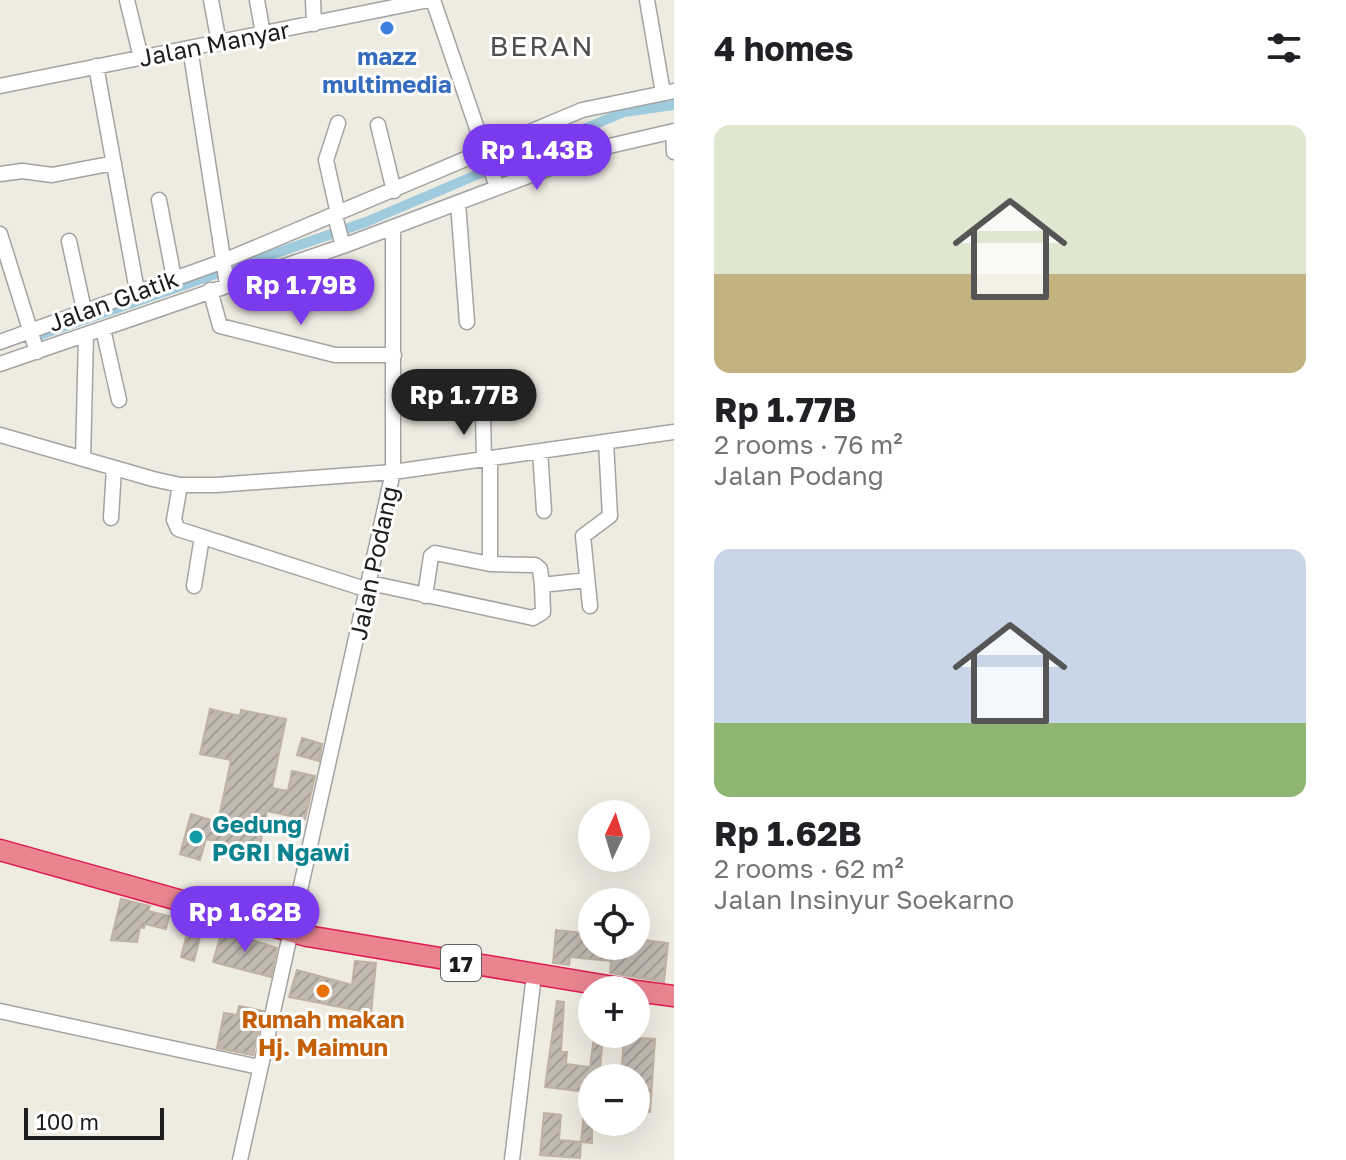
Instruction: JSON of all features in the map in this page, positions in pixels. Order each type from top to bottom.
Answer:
[{"type":"highway","name":"17","points":[[0,850],[291,932],[578,982]]},
{"type":"highway","name":"17","points":[[650,992],[674,996]]},
{"type":"street","points":[[127,0],[141,58]]},
{"type":"street","points":[[211,0],[219,43]]},
{"type":"street","points":[[257,0],[263,34]]},
{"type":"street","points":[[313,0],[314,24]]},
{"type":"street","points":[[431,0],[491,170]]},
{"type":"street","name":"Jalan Manyar","points":[[0,86],[314,24],[353,8],[431,0]]},
{"type":"street","points":[[647,0],[669,92]]},
{"type":"street","points":[[190,48],[224,273]]},
{"type":"street","points":[[96,66],[137,291]]},
{"type":"street","name":"Jalan Glatik","points":[[0,342],[33,340],[84,310],[174,278],[224,273],[339,227],[394,191],[491,170],[582,110],[669,92]]},
{"type":"street","points":[[338,123],[326,160],[339,227]]},
{"type":"street","points":[[378,125],[394,191]]},
{"type":"street","points":[[0,364],[33,340],[86,335],[210,290],[224,273],[339,227],[393,228],[458,203],[491,170],[673,131],[674,152]]},
{"type":"street","points":[[0,174],[14,171],[52,175],[114,163]]},
{"type":"street","points":[[159,200],[174,278]]},
{"type":"street","points":[[458,203],[467,322]]},
{"type":"street","points":[[0,435],[180,485],[270,483],[393,472],[393,228]]},
{"type":"street","points":[[0,234],[33,340]]},
{"type":"street","points":[[69,241],[84,310]]},
{"type":"street","points":[[210,290],[220,326],[335,355],[394,355]]},
{"type":"street","points":[[103,329],[119,400]]},
{"type":"street","points":[[83,459],[86,335]]},
{"type":"street","points":[[483,415],[490,564]]},
{"type":"street","name":"Jalan Podang","points":[[240,1160],[393,472],[674,432]]},
{"type":"street","points":[[590,606],[583,536],[610,516],[606,442]]},
{"type":"street","points":[[540,451],[544,511]]},
{"type":"street","points":[[111,518],[114,468]]},
{"type":"street","points":[[180,485],[174,523],[178,529],[369,587],[533,618],[543,612],[540,569],[535,565],[490,564],[433,554],[425,596]]},
{"type":"street","points":[[194,586],[202,537]]},
{"type":"street","points":[[542,585],[587,580]]},
{"type":"street","points":[[512,1160],[534,975]]},
{"type":"street","points":[[0,1011],[259,1067]]},
{"type":"building","points":[[210,709],[240,716],[241,710],[286,719],[272,788],[288,791],[292,771],[315,776],[305,819],[267,811],[259,850],[206,839],[200,860],[180,854],[191,814],[218,822],[231,760],[200,754]]},
{"type":"building","points":[[302,738],[322,744],[319,761],[297,755]]},
{"type":"building","points":[[121,899],[150,906],[148,911],[169,916],[166,929],[145,924],[144,928],[140,927],[137,942],[111,940]]},
{"type":"building","points":[[189,925],[202,929],[194,961],[181,957]]},
{"type":"building","points":[[222,930],[277,948],[271,977],[213,962]]},
{"type":"building","points":[[556,930],[578,932],[578,958],[570,957],[569,965],[553,963]]},
{"type":"building","points":[[650,941],[668,943],[664,982],[650,980],[650,976],[610,973],[611,961],[601,960],[650,960]]},
{"type":"building","points":[[355,961],[376,963],[371,1013],[289,997],[297,970],[352,985]]},
{"type":"building","points":[[557,1001],[564,1002],[561,1052],[567,1052],[566,1064],[578,1066],[578,1091],[545,1087]]},
{"type":"building","points":[[239,1006],[263,1011],[253,1055],[217,1048],[224,1013],[237,1015]]},
{"type":"building","points":[[650,1039],[655,1039],[650,1112],[650,1064],[622,1064],[623,1048],[650,1048]]},
{"type":"building","points":[[593,1048],[602,1048],[600,1064],[590,1064]]},
{"type":"building","points":[[544,1113],[561,1115],[559,1140],[581,1142],[580,1158],[540,1155]]},
{"type":"building","points":[[582,1136],[592,1136],[592,1143],[581,1142]]},
{"type":"waterway","points":[[28,339],[366,222],[624,112],[674,105]]},
{"type":"place","name":"mazz multimedia","points":[[387,28]]},
{"type":"place","name":"Gedung PGRI Ngawi","points":[[196,837]]},
{"type":"place","name":"Rumah makan Hj. Maimun","points":[[323,991]]},
{"type":"district","name":"BERAN","points":[[542,45]]}]
